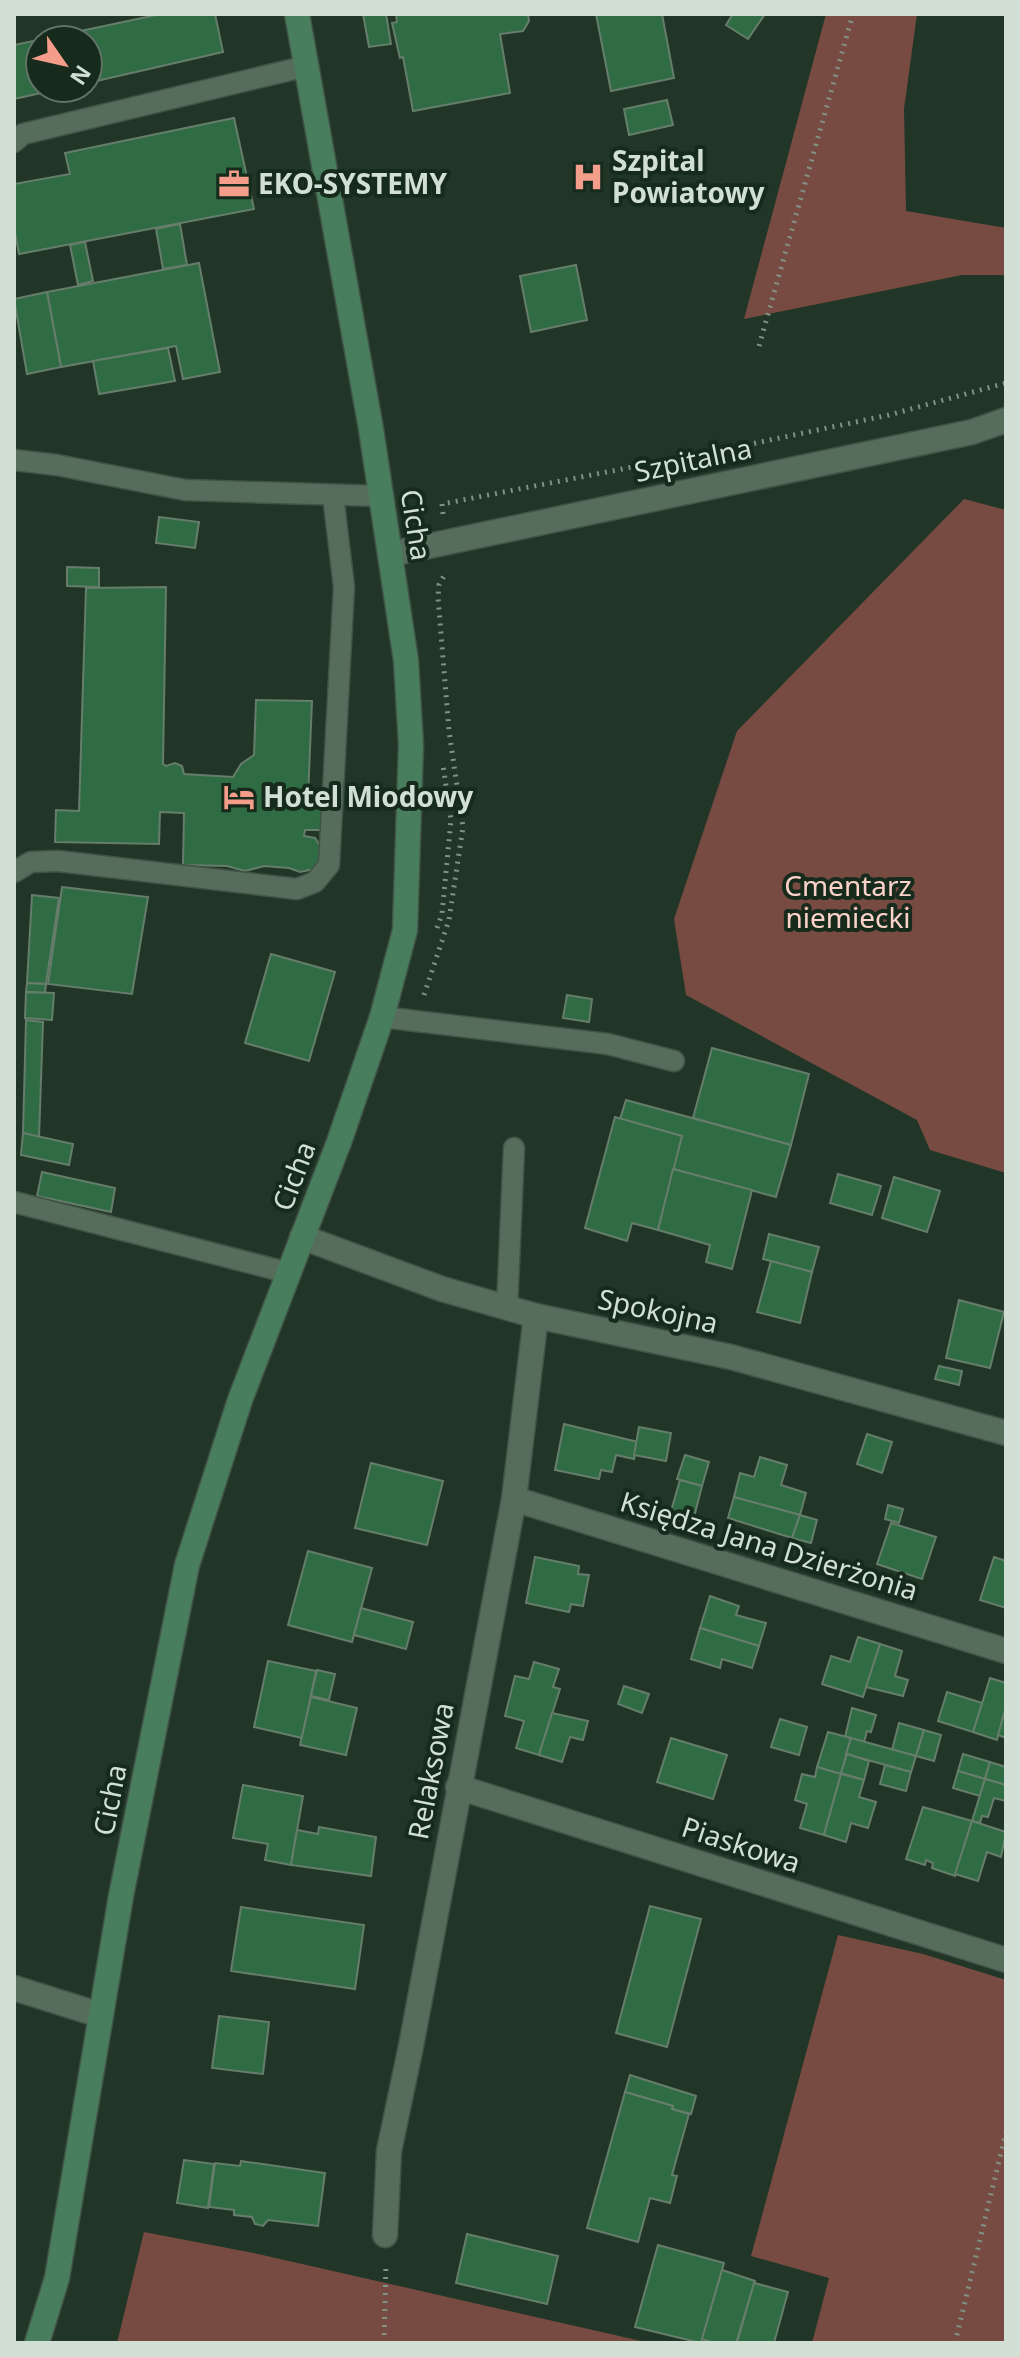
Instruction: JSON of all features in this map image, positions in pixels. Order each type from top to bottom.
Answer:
[{"type":"street","name":"Cicha","points":[[37,2343],[57,2278],[121,1896],[187,1565],[240,1400],[339,1142],[382,1017],[405,930],[411,745],[406,661],[391,554],[297,14]]},
{"type":"street","name":"Szpitalna","points":[[391,554],[972,432],[1006,420]]},
{"type":"street","name":"Spokojna","points":[[302,1237],[442,1289],[507,1308],[731,1357],[1006,1433]]},
{"type":"street","name":"Relaksowa","points":[[385,2235],[389,2151],[514,1499],[536,1316]]},
{"type":"street","name":"Księdza Jana Dzierżonia","points":[[514,1499],[1006,1651]]},
{"type":"street","name":"Piaskowa","points":[[458,1787],[1006,1960]]},
{"type":"street","points":[[14,1988],[100,2015]]},
{"type":"lane","points":[[14,142],[23,134],[307,66]]},
{"type":"lane","points":[[14,460],[57,465],[185,490],[380,496]]},
{"type":"lane","points":[[14,872],[31,862],[58,861],[297,889],[315,882],[329,865],[344,587],[333,495]]},
{"type":"lane","points":[[382,1017],[608,1044],[674,1061]]},
{"type":"lane","points":[[507,1308],[514,1148]]},
{"type":"lane","points":[[14,1202],[289,1273]]},
{"type":"path","points":[[759,346],[853,14]]},
{"type":"path","points":[[449,541],[442,504],[889,415],[1006,383]]},
{"type":"path","points":[[421,1003],[449,920],[463,827],[449,731],[438,597],[439,585],[451,570]]},
{"type":"path","points":[[433,938],[442,914],[449,864],[451,820],[442,760]]},
{"type":"path","points":[[955,2343],[1006,2132]]},
{"type":"path","points":[[384,2343],[385,2235]]},
{"type":"green space","points":[[826,14],[917,14],[904,109],[906,211],[1006,228],[1006,275],[962,275],[744,319]]},
{"type":"green space","name":"Cmentarz niemiecki","points":[[964,499],[1006,510],[1006,1173],[930,1150],[917,1120],[686,995],[674,919],[737,731]]},
{"type":"green space","points":[[838,1935],[923,1954],[1006,1980],[1006,2343],[812,2343],[829,2278],[751,2256]]},
{"type":"green space","points":[[144,2232],[258,2254],[650,2343],[117,2343]]},
{"type":"building","points":[[161,14],[215,14],[223,52],[104,79],[104,26]]},
{"type":"building","points":[[363,14],[386,14],[391,44],[369,47]]},
{"type":"building","points":[[396,14],[528,14],[529,21],[523,31],[500,34],[510,93],[413,111],[403,57],[400,58],[392,23],[397,22]]},
{"type":"building","points":[[596,14],[662,14],[674,78],[611,91]]},
{"type":"building","points":[[733,14],[765,14],[748,39],[726,25]]},
{"type":"building","points":[[24,43],[24,97],[14,99],[14,45]]},
{"type":"building","points":[[667,100],[673,125],[629,135],[624,109]]},
{"type":"building","points":[[234,118],[254,209],[19,254],[14,227],[14,184],[70,174],[65,153]]},
{"type":"building","points":[[180,224],[187,265],[163,269],[156,229]]},
{"type":"building","points":[[85,242],[93,281],[78,285],[70,245]]},
{"type":"building","points":[[199,263],[220,372],[183,379],[176,346],[61,367],[47,292]]},
{"type":"building","points":[[576,265],[587,320],[531,332],[520,276]]},
{"type":"building","points":[[47,292],[61,367],[27,374],[14,299]]},
{"type":"building","points":[[168,348],[175,381],[99,394],[93,361]]},
{"type":"building","points":[[159,517],[199,522],[195,548],[156,543]]},
{"type":"building","points":[[67,567],[99,568],[99,587],[67,586]]},
{"type":"building","points":[[166,587],[163,764],[182,766],[184,774],[233,777],[241,764],[254,755],[256,700],[312,701],[308,798],[323,798],[322,830],[305,830],[304,836],[315,838],[321,847],[319,865],[314,869],[300,872],[264,866],[245,871],[227,866],[183,865],[184,813],[160,812],[159,844],[55,842],[56,810],[79,811],[86,588]]},
{"type":"building","points":[[62,887],[148,897],[132,994],[48,984]]},
{"type":"building","points":[[32,895],[59,898],[46,984],[27,983]]},
{"type":"building","points":[[271,954],[335,972],[309,1061],[245,1043]]},
{"type":"building","points":[[27,983],[46,984],[45,993],[26,992]]},
{"type":"building","points":[[26,992],[54,993],[52,1020],[25,1018]]},
{"type":"building","points":[[567,995],[592,999],[589,1022],[563,1018]]},
{"type":"building","points":[[26,1020],[43,1022],[39,1138],[23,1133]]},
{"type":"building","points":[[712,1048],[809,1074],[791,1145],[693,1118]]},
{"type":"building","points":[[626,1100],[791,1145],[776,1197],[673,1169],[682,1136],[620,1119]]},
{"type":"building","points":[[615,1117],[682,1136],[658,1230],[632,1223],[627,1241],[585,1228]]},
{"type":"building","points":[[23,1133],[73,1144],[69,1165],[21,1155]]},
{"type":"building","points":[[673,1169],[752,1190],[732,1269],[706,1262],[710,1245],[658,1230]]},
{"type":"building","points":[[42,1172],[115,1188],[111,1212],[37,1196]]},
{"type":"building","points":[[838,1174],[881,1186],[872,1215],[830,1203]]},
{"type":"building","points":[[894,1177],[940,1191],[927,1232],[882,1218]]},
{"type":"building","points":[[769,1234],[819,1247],[812,1272],[763,1259]]},
{"type":"building","points":[[771,1261],[812,1272],[800,1323],[757,1312]]},
{"type":"building","points":[[959,1300],[1004,1312],[990,1368],[946,1358]]},
{"type":"building","points":[[939,1366],[962,1371],[959,1385],[935,1379]]},
{"type":"building","points":[[564,1424],[638,1442],[634,1459],[616,1455],[612,1472],[601,1470],[599,1479],[555,1470]]},
{"type":"building","points":[[639,1427],[671,1433],[666,1461],[634,1455]]},
{"type":"building","points":[[867,1434],[892,1442],[882,1473],[857,1464]]},
{"type":"building","points":[[685,1455],[709,1462],[702,1486],[677,1479]]},
{"type":"building","points":[[760,1457],[787,1465],[781,1485],[806,1493],[800,1515],[734,1497],[740,1473],[754,1477]]},
{"type":"building","points":[[371,1463],[443,1481],[427,1545],[355,1528]]},
{"type":"building","points":[[680,1480],[702,1486],[692,1525],[669,1518]]},
{"type":"building","points":[[734,1497],[800,1515],[792,1538],[728,1518]]},
{"type":"building","points":[[888,1505],[903,1509],[899,1523],[885,1519]]},
{"type":"building","points":[[800,1515],[817,1520],[811,1543],[792,1538]]},
{"type":"building","points":[[891,1523],[936,1537],[922,1579],[877,1564]]},
{"type":"building","points":[[308,1551],[372,1568],[352,1642],[288,1625]]},
{"type":"building","points":[[535,1557],[579,1566],[578,1574],[589,1575],[583,1606],[571,1604],[569,1612],[526,1603]]},
{"type":"building","points":[[994,1557],[1006,1561],[1006,1608],[980,1600]]},
{"type":"building","points":[[710,1596],[739,1606],[736,1615],[766,1623],[759,1646],[700,1628]]},
{"type":"building","points":[[361,1608],[413,1622],[406,1649],[354,1635]]},
{"type":"building","points":[[700,1628],[759,1646],[752,1668],[722,1659],[720,1668],[691,1659]]},
{"type":"building","points":[[858,1637],[880,1644],[863,1697],[822,1684],[831,1656],[850,1662]]},
{"type":"building","points":[[880,1644],[902,1651],[895,1676],[908,1680],[903,1696],[866,1687]]},
{"type":"building","points":[[268,1661],[316,1671],[302,1738],[254,1727]]},
{"type":"building","points":[[534,1662],[559,1669],[553,1687],[560,1689],[539,1755],[516,1748],[524,1721],[505,1716],[515,1676],[529,1679]]},
{"type":"building","points":[[317,1670],[335,1674],[329,1700],[311,1696]]},
{"type":"building","points":[[990,1678],[1006,1683],[1006,1707],[997,1740],[973,1732]]},
{"type":"building","points":[[624,1686],[649,1694],[642,1713],[618,1704]]},
{"type":"building","points":[[947,1692],[982,1703],[973,1732],[938,1721]]},
{"type":"building","points":[[311,1697],[357,1708],[346,1755],[300,1745]]},
{"type":"building","points":[[1006,1707],[1006,1738],[998,1735]]},
{"type":"building","points":[[852,1708],[876,1715],[864,1742],[845,1737]]},
{"type":"building","points":[[552,1713],[588,1721],[583,1740],[570,1737],[562,1762],[539,1755]]},
{"type":"building","points":[[780,1719],[807,1727],[799,1755],[771,1747]]},
{"type":"building","points":[[899,1723],[924,1730],[916,1756],[892,1750]]},
{"type":"building","points":[[924,1730],[941,1735],[934,1761],[916,1756]]},
{"type":"building","points":[[828,1732],[851,1738],[841,1774],[817,1767]]},
{"type":"building","points":[[671,1738],[727,1755],[713,1799],[657,1782]]},
{"type":"building","points":[[851,1738],[916,1756],[911,1772],[846,1754]]},
{"type":"building","points":[[847,1754],[869,1761],[864,1780],[841,1773]]},
{"type":"building","points":[[963,1754],[990,1762],[985,1779],[958,1771]]},
{"type":"building","points":[[990,1762],[1006,1767],[1006,1785],[985,1779]]},
{"type":"building","points":[[885,1765],[911,1772],[906,1791],[880,1784]]},
{"type":"building","points":[[817,1767],[841,1774],[824,1835],[800,1828],[807,1804],[795,1800],[802,1774],[815,1777]]},
{"type":"building","points":[[958,1771],[985,1779],[980,1796],[953,1788]]},
{"type":"building","points":[[841,1774],[864,1780],[859,1797],[876,1802],[868,1828],[851,1823],[846,1842],[824,1835]]},
{"type":"building","points":[[985,1779],[1006,1785],[1006,1801],[994,1798],[988,1817],[982,1816],[980,1823],[972,1821]]},
{"type":"building","points":[[243,1785],[303,1796],[291,1865],[265,1860],[268,1844],[233,1838]]},
{"type":"building","points":[[923,1807],[972,1821],[955,1876],[932,1868],[933,1863],[926,1860],[925,1865],[906,1859]]},
{"type":"building","points":[[972,1821],[1006,1832],[1001,1857],[987,1852],[978,1881],[955,1874]]},
{"type":"building","points":[[319,1827],[376,1837],[371,1876],[291,1865],[297,1830],[318,1834]]},
{"type":"building","points":[[650,1906],[701,1919],[667,2047],[616,2033]]},
{"type":"building","points":[[241,1907],[364,1925],[355,1989],[231,1971]]},
{"type":"building","points":[[219,2016],[269,2022],[263,2074],[212,2068]]},
{"type":"building","points":[[630,2075],[696,2096],[691,2114],[625,2092]]},
{"type":"building","points":[[625,2092],[689,2114],[672,2175],[677,2176],[670,2203],[650,2198],[638,2242],[587,2228]]},
{"type":"building","points":[[184,2160],[214,2164],[208,2208],[177,2203]]},
{"type":"building","points":[[241,2161],[325,2173],[318,2226],[268,2220],[263,2226],[255,2224],[252,2217],[234,2215],[234,2210],[209,2207],[215,2163],[240,2166]]},
{"type":"building","points":[[467,2234],[558,2256],[547,2304],[456,2283]]},
{"type":"building","points":[[658,2245],[724,2263],[701,2343],[635,2327]]},
{"type":"building","points":[[722,2270],[755,2281],[736,2343],[714,2343],[702,2339]]},
{"type":"building","points":[[754,2283],[788,2292],[774,2343],[737,2343]]},
{"type":"place","name":"Szpital Powiatowy","points":[[588,177]]},
{"type":"place","name":"EKO-SYSTEMY","points":[[234,184]]},
{"type":"place","name":"Hotel Miodowy","points":[[239,797]]}]
